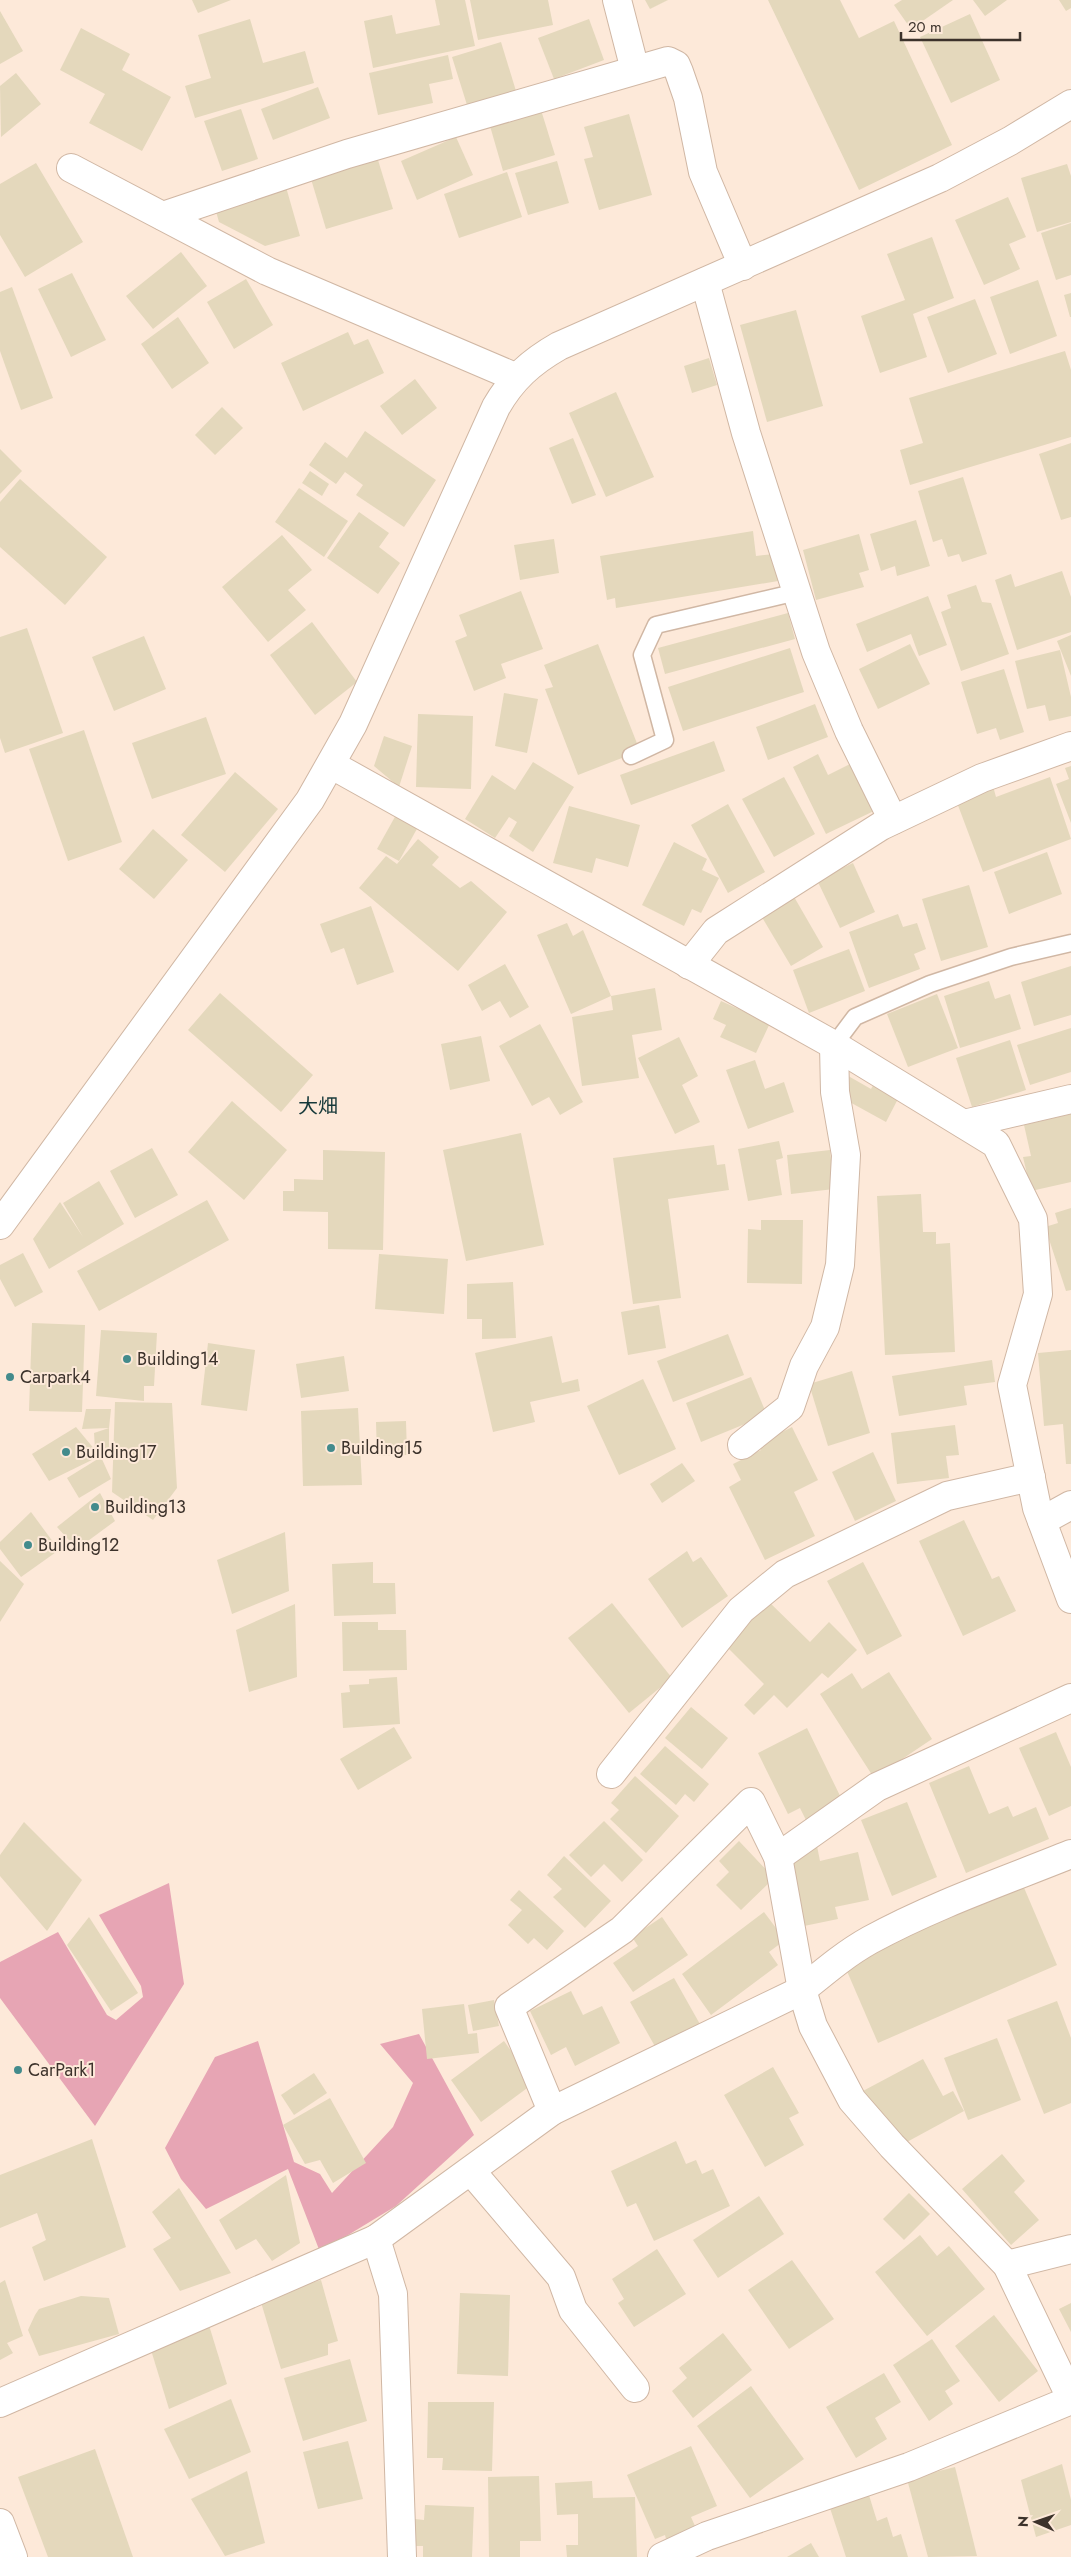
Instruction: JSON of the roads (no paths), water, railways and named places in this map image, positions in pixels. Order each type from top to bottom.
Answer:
[{"type":"street","points":[[617,0],[635,70]]},
{"type":"street","points":[[163,216],[347,154],[668,61],[676,65],[688,98],[703,172],[743,266]]},
{"type":"street","points":[[0,1225],[242,896],[310,800],[332,764],[353,724],[496,407],[515,377],[541,356],[559,346],[956,170],[1010,141],[1071,104]]},
{"type":"street","points":[[71,168],[267,271],[515,377]]},
{"type":"street","points":[[705,282],[746,433],[816,652],[849,731],[893,820]]},
{"type":"street","points":[[689,965],[716,931],[893,820],[982,778],[1071,746]]},
{"type":"street","points":[[332,764],[834,1045],[996,1144],[1033,1219],[1038,1294],[1012,1385],[1042,1521],[1071,1599]]},
{"type":"street","points":[[742,1445],[790,1407],[804,1366],[824,1327],[840,1265],[846,1155],[835,1092],[834,1045]]},
{"type":"street","points":[[964,1124],[1071,1099]]},
{"type":"street","points":[[611,1774],[741,1610],[786,1574],[947,1496],[1031,1477]]},
{"type":"street","points":[[1042,1521],[1071,1505]]},
{"type":"street","points":[[778,1857],[877,1787],[1071,1698]]},
{"type":"street","points":[[552,2111],[509,2007],[622,1930],[751,1802],[778,1857],[802,1990],[813,2026],[852,2100],[892,2146],[1006,2265],[1071,2399],[909,2467],[707,2536],[662,2557]]},
{"type":"street","points":[[0,2403],[376,2239],[552,2111],[802,1990],[835,1963],[869,1941],[922,1914],[1071,1854]]},
{"type":"street","points":[[471,2171],[561,2277],[574,2310],[636,2388]]},
{"type":"street","points":[[376,2239],[393,2294],[402,2557]]},
{"type":"street","points":[[1006,2265],[1071,2249]]},
{"type":"street","points":[[0,2523],[13,2557]]},
{"type":"lane","points":[[631,756],[665,740],[642,655],[656,625],[797,592]]},
{"type":"lane","points":[[834,1045],[855,1017],[930,984],[1011,957],[1071,943]]},
{"type":"place","name":"Building14","points":[[127,1359]]},
{"type":"place","name":"Carpark4","points":[[10,1377]]},
{"type":"place","name":"Building15","points":[[331,1448]]},
{"type":"place","name":"Building17","points":[[66,1452]]},
{"type":"place","name":"Building13","points":[[95,1507]]},
{"type":"place","name":"Building12","points":[[28,1545]]},
{"type":"place","name":"CarPark1","points":[[18,2070]]},
{"type":"district","name":"大畑","points":[[318,1106]]}]
